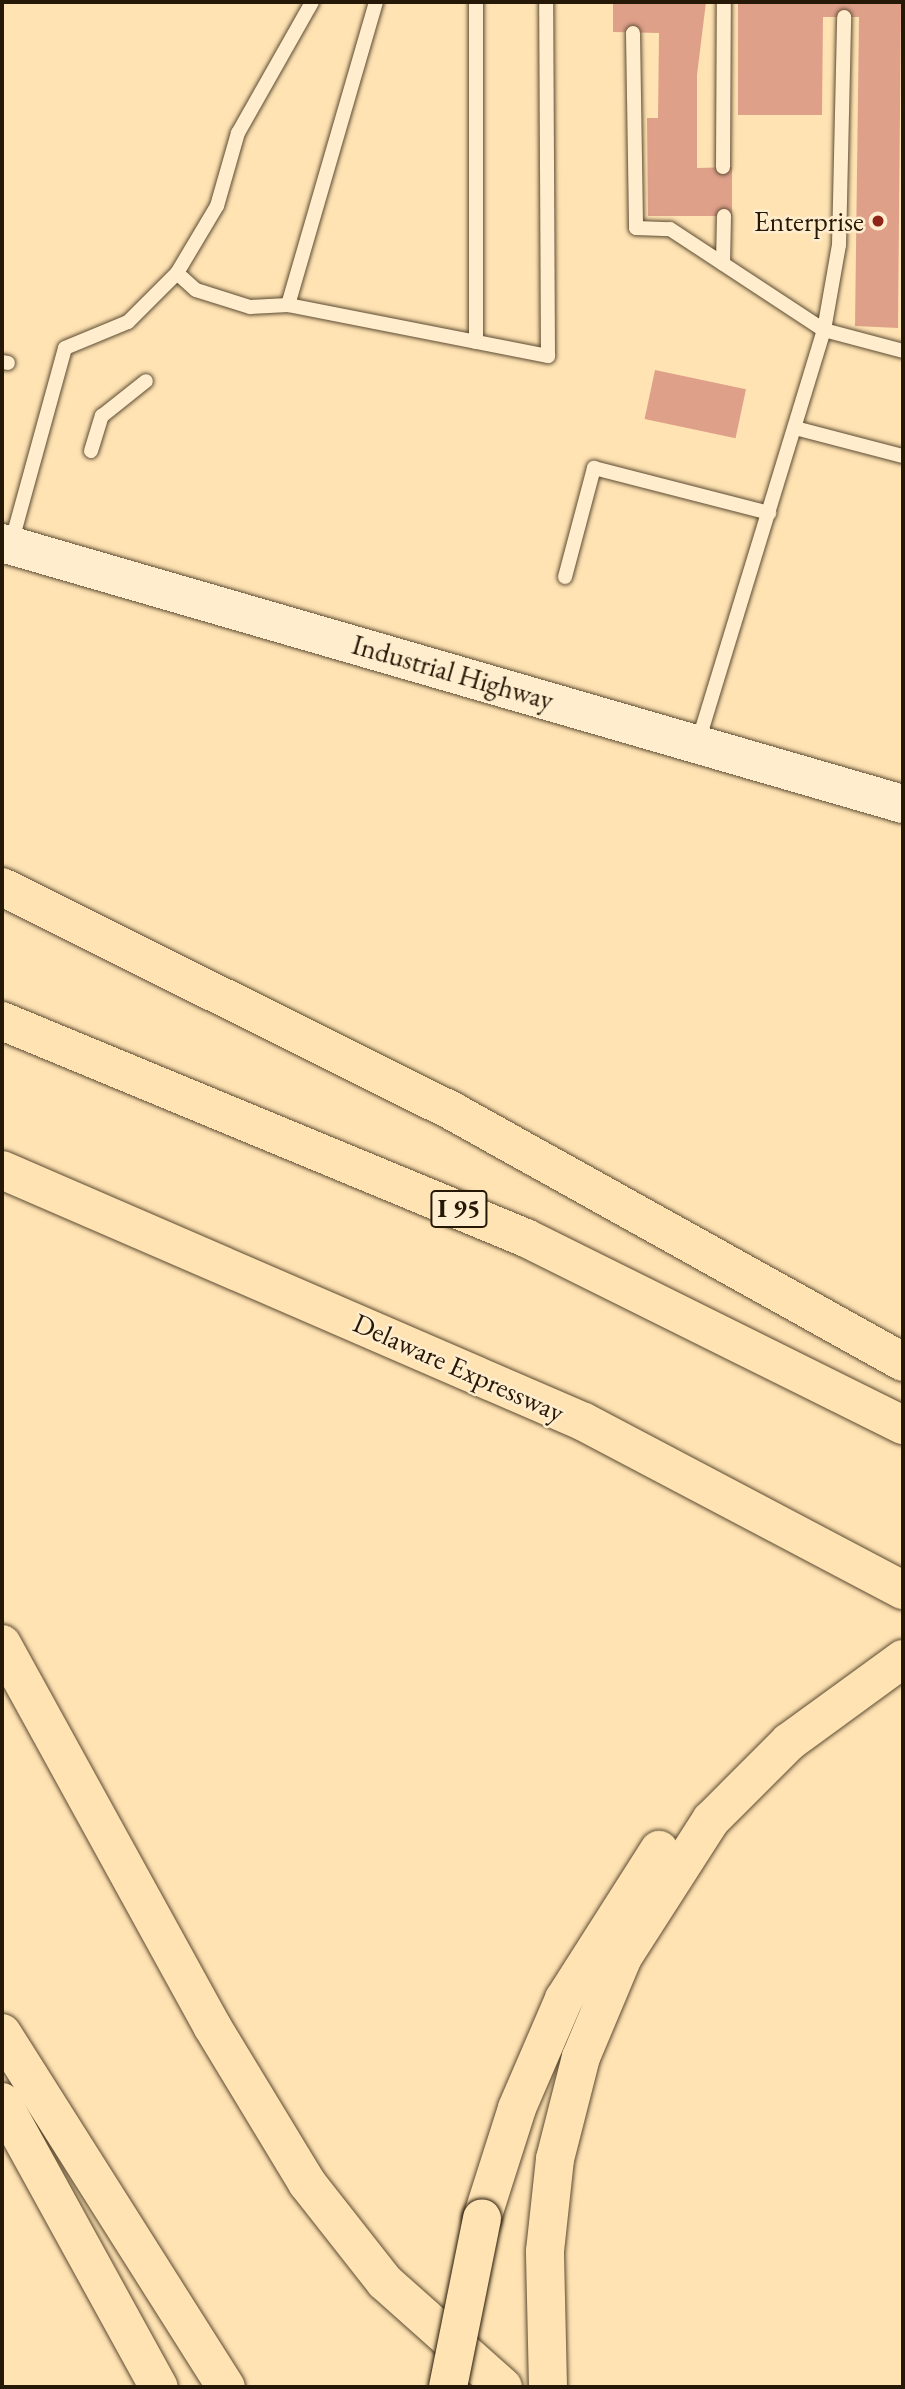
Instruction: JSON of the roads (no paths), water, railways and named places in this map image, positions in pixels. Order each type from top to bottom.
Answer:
[{"type":"highway","points":[[2,887],[452,1111],[903,1362]]},
{"type":"highway","name":"I 95","points":[[2,1021],[514,1233],[903,1425]]},
{"type":"highway","name":"Delaware Expressway","points":[[2,1170],[583,1422],[903,1590]]},
{"type":"highway","points":[[2,1199],[263,1281]]},
{"type":"highway","points":[[448,2387],[482,2218],[539,2053],[626,1894],[723,1777],[822,1703],[903,1635]]},
{"type":"highway","points":[[2,1644],[212,2026],[307,2183],[384,2282],[503,2387]]},
{"type":"highway","points":[[548,2387],[544,2290],[549,2206],[567,2109],[623,1957],[711,1820],[822,1703],[903,1659]]},
{"type":"highway","points":[[2,2033],[226,2387]]},
{"type":"highway","points":[[2,2102],[159,2387]]},
{"type":"street","name":"Industrial Highway","points":[[6,545],[903,804]]},
{"type":"lane","points":[[6,545],[65,348],[128,322],[177,273],[217,206],[238,133],[312,2]]},
{"type":"lane","points":[[288,305],[376,2]]},
{"type":"lane","points":[[476,2],[477,342]]},
{"type":"lane","points":[[177,273],[196,290],[250,307],[288,305],[548,356],[546,2]]},
{"type":"lane","points":[[723,167],[724,2]]},
{"type":"lane","points":[[698,743],[737,606],[799,429],[824,330],[839,245],[844,17]]},
{"type":"lane","points":[[633,33],[636,228],[670,229],[824,330],[903,351]]},
{"type":"lane","points":[[723,264],[724,216]]},
{"type":"lane","points":[[92,451],[102,416],[146,381]]},
{"type":"lane","points":[[799,429],[903,456]]},
{"type":"lane","points":[[565,578],[594,468],[769,513]]},
{"type":"place","name":"Enterprise","points":[[878,221]]}]
